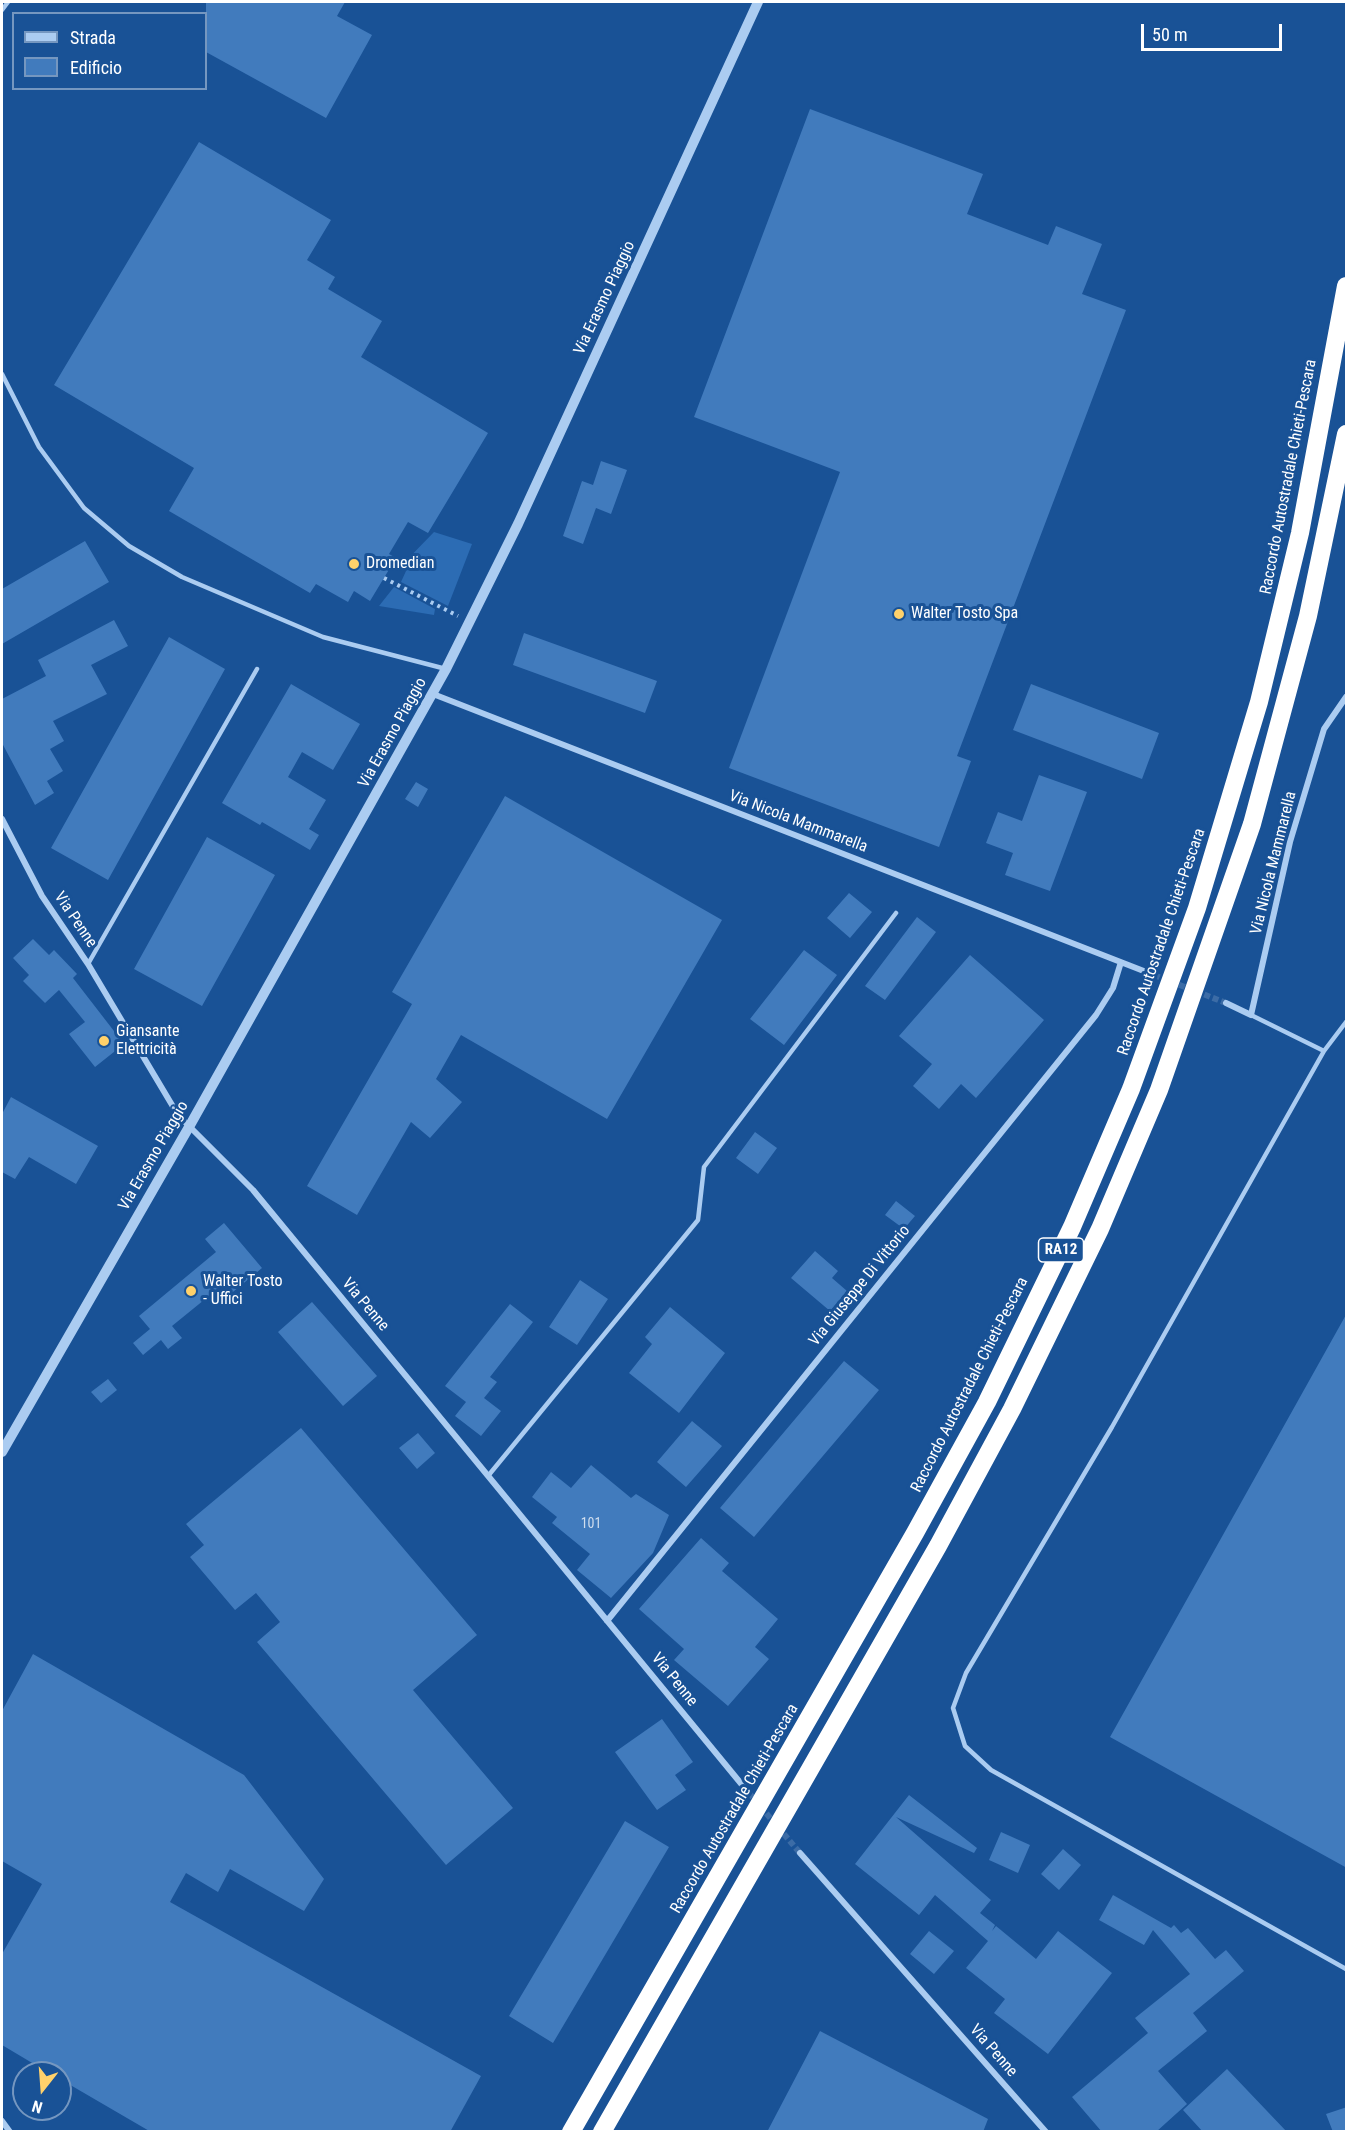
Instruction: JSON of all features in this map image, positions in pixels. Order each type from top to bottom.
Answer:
[{"type":"highway","name":"Raccordo Autostradale Chieti-Pescara","points":[[571,2132],[893,1572],[987,1401],[1062,1248],[1131,1089],[1197,908],[1259,702],[1300,533],[1347,286]]},
{"type":"highway","name":"RA12","points":[[602,2132],[943,1536],[1012,1409],[1100,1229],[1159,1090],[1252,824],[1308,616],[1347,434]]},
{"type":"street","name":"Via Erasmo Piaggio","points":[[2,1452],[189,1127],[433,694],[518,524],[758,2]]},
{"type":"street","name":"Via Nicola Mammarella","points":[[433,694],[1154,975]]},
{"type":"street","name":"Via Nicola Mammarella","points":[[1251,1015],[1290,842],[1324,729],[1347,697]]},
{"type":"street","name":"Via Penne","points":[[2,819],[42,896],[88,964],[178,1115],[253,1191],[744,1786]]},
{"type":"street","name":"Via Giuseppe Di Vittorio","points":[[608,1620],[1096,1015],[1113,988],[1121,962]]},
{"type":"street","points":[[1226,1003],[1251,1015]]},
{"type":"street","name":"Via Penne","points":[[800,1853],[1046,2132]]},
{"type":"street","points":[[2,2121],[10,2132]]},
{"type":"lane","points":[[2,10],[8,2]]},
{"type":"lane","points":[[2,374],[39,447],[84,508],[129,546],[182,578],[323,636],[446,669]]},
{"type":"lane","points":[[88,964],[257,669]]},
{"type":"lane","points":[[488,1476],[698,1220],[704,1167],[896,914]]},
{"type":"lane","points":[[1251,1015],[1324,1051]]},
{"type":"lane","points":[[1347,1022],[1324,1051],[1112,1426],[966,1673],[953,1708],[966,1746],[991,1770],[1347,1969]]},
{"type":"path","points":[[384,578],[469,622]]},
{"type":"shaded area","points":[[434,532],[472,544],[448,606],[401,582],[406,571],[399,568]]},
{"type":"shaded area","points":[[394,587],[435,609],[434,615],[379,606]]},
{"type":"building","points":[[206,2],[345,2],[337,16],[372,35],[326,118],[207,53]]},
{"type":"building","name":"Walter Tosto Spa","points":[[810,109],[983,174],[967,214],[1048,245],[1056,226],[1102,244],[1082,294],[1126,310],[957,756],[971,761],[939,847],[729,768],[840,472],[694,417]]},
{"type":"building","points":[[199,142],[331,220],[307,260],[335,277],[328,289],[382,321],[361,357],[488,433],[428,533],[408,522],[389,554],[396,558],[370,601],[354,591],[348,602],[316,584],[310,593],[169,511],[194,468],[54,385]]},
{"type":"building","points":[[601,461],[627,470],[611,514],[596,508],[583,544],[563,536],[582,481],[593,485]]},
{"type":"building","points":[[85,541],[109,582],[2,644],[2,589]]},
{"type":"building","points":[[114,620],[128,646],[91,665],[107,694],[53,721],[64,741],[50,749],[63,771],[47,781],[54,793],[35,805],[2,743],[2,699],[46,676],[38,660]]},
{"type":"building","points":[[524,633],[657,681],[645,713],[513,665]]},
{"type":"building","points":[[169,637],[225,669],[108,880],[51,848]]},
{"type":"building","points":[[291,684],[360,724],[333,770],[302,752],[288,777],[326,800],[309,829],[319,835],[310,850],[262,822],[260,825],[222,803]]},
{"type":"building","points":[[1031,684],[1159,733],[1142,779],[1013,730]]},
{"type":"building","points":[[1039,775],[1087,792],[1050,891],[1005,875],[1013,853],[986,843],[998,812],[1022,821]]},
{"type":"building","points":[[416,782],[428,789],[418,807],[405,799]]},
{"type":"building","points":[[505,796],[722,920],[607,1119],[461,1035],[436,1079],[462,1102],[430,1138],[411,1122],[357,1215],[307,1186],[412,1004],[392,992]]},
{"type":"building","points":[[207,837],[275,875],[202,1006],[134,969]]},
{"type":"building","points":[[849,893],[872,912],[850,938],[827,918]]},
{"type":"building","points":[[917,917],[936,932],[885,1000],[865,986]]},
{"type":"building","points":[[33,939],[49,955],[54,950],[77,974],[73,978],[124,1044],[95,1067],[69,1034],[85,1022],[59,990],[45,1003],[23,981],[29,975],[13,958]]},
{"type":"building","points":[[804,950],[837,975],[784,1045],[750,1019]]},
{"type":"building","points":[[970,955],[1044,1020],[976,1098],[961,1084],[939,1109],[913,1086],[932,1064],[899,1036]]},
{"type":"building","points":[[11,1097],[98,1146],[76,1184],[29,1157],[15,1179],[2,1172],[2,1114]]},
{"type":"building","points":[[755,1132],[777,1148],[758,1174],[736,1158]]},
{"type":"building","points":[[896,1201],[915,1216],[904,1229],[885,1215]]},
{"type":"building","name":"Walter Tosto - Uffici","points":[[224,1223],[262,1268],[228,1296],[220,1287],[172,1326],[182,1338],[168,1349],[161,1340],[143,1355],[133,1343],[150,1329],[139,1316],[216,1252],[205,1239]]},
{"type":"building","points":[[815,1251],[838,1271],[832,1278],[847,1291],[830,1311],[791,1278]]},
{"type":"building","points":[[580,1280],[608,1299],[577,1345],[549,1327]]},
{"type":"building","points":[[312,1302],[377,1376],[343,1406],[278,1332]]},
{"type":"building","points":[[510,1304],[533,1322],[490,1377],[497,1382],[484,1398],[501,1411],[481,1436],[455,1416],[466,1402],[445,1386]]},
{"type":"building","points":[[670,1307],[725,1353],[679,1413],[629,1373],[652,1344],[645,1337]]},
{"type":"building","points":[[1347,1313],[1347,1868],[1110,1737]]},
{"type":"building","points":[[844,1361],[879,1390],[754,1537],[720,1508]]},
{"type":"building","points":[[108,1379],[117,1390],[101,1403],[91,1392]]},
{"type":"building","points":[[692,1421],[722,1446],[686,1487],[657,1462]]},
{"type":"building","points":[[301,1428],[477,1635],[413,1690],[513,1808],[446,1865],[257,1642],[280,1622],[256,1593],[235,1610],[190,1557],[204,1545],[186,1524]]},
{"type":"building","points":[[418,1433],[435,1453],[417,1469],[399,1448]]},
{"type":"building","points":[[591,1465],[631,1498],[636,1494],[669,1515],[653,1553],[611,1598],[577,1570],[590,1554],[552,1523],[557,1517],[532,1497],[551,1472],[571,1488]]},
{"type":"building","points":[[701,1538],[729,1563],[722,1571],[778,1619],[755,1647],[769,1659],[728,1706],[674,1660],[684,1649],[639,1609]]},
{"type":"building","points":[[33,1654],[244,1775],[324,1879],[304,1911],[230,1869],[218,1892],[186,1873],[170,1902],[481,2076],[450,2132],[151,2132],[72,2086],[72,2061],[29,2061],[2,2045],[2,1954],[42,1884],[2,1861],[2,1711]]},
{"type":"building","points":[[662,1719],[693,1762],[675,1775],[686,1790],[657,1810],[615,1752]]},
{"type":"building","points":[[909,1795],[977,1848],[974,1853],[896,1817],[991,1900],[980,1913],[995,1925],[992,1931],[996,1926],[1036,1959],[1058,1931],[1112,1973],[1048,2054],[994,2013],[1005,1999],[966,1968],[988,1941],[935,1895],[919,1915],[855,1864]]},
{"type":"building","points":[[625,1821],[669,1847],[553,2043],[509,2016]]},
{"type":"building","points":[[1001,1832],[1030,1845],[1018,1873],[989,1860]]},
{"type":"building","points":[[1063,1849],[1081,1865],[1059,1890],[1041,1874]]},
{"type":"building","points":[[1113,1895],[1171,1928],[1174,1925],[1181,1933],[1188,1928],[1215,1959],[1226,1950],[1244,1971],[1193,2013],[1207,2031],[1158,2071],[1187,2104],[1156,2132],[1102,2132],[1072,2097],[1148,2033],[1135,2018],[1190,1974],[1153,1930],[1144,1945],[1099,1920]]},
{"type":"building","points":[[929,1931],[954,1951],[934,1974],[910,1954]]},
{"type":"building","points":[[820,2031],[988,2119],[983,2132],[767,2132]]},
{"type":"building","points":[[1227,2069],[1287,2132],[1203,2132],[1183,2110]]},
{"type":"building","points":[[1347,2107],[1347,2132],[1333,2132],[1326,2114]]},
{"type":"tunnel","points":[[1154,975],[1226,1003]]},
{"type":"tunnel","points":[[743,1786],[800,1853]]},
{"type":"place","name":"Dromedian","points":[[354,564]]},
{"type":"place","name":"Walter Tosto Spa","points":[[899,614]]},
{"type":"place","name":"Giansante Elettricità","points":[[104,1041]]},
{"type":"place","name":"Walter Tosto - Uffici","points":[[191,1291]]}]
